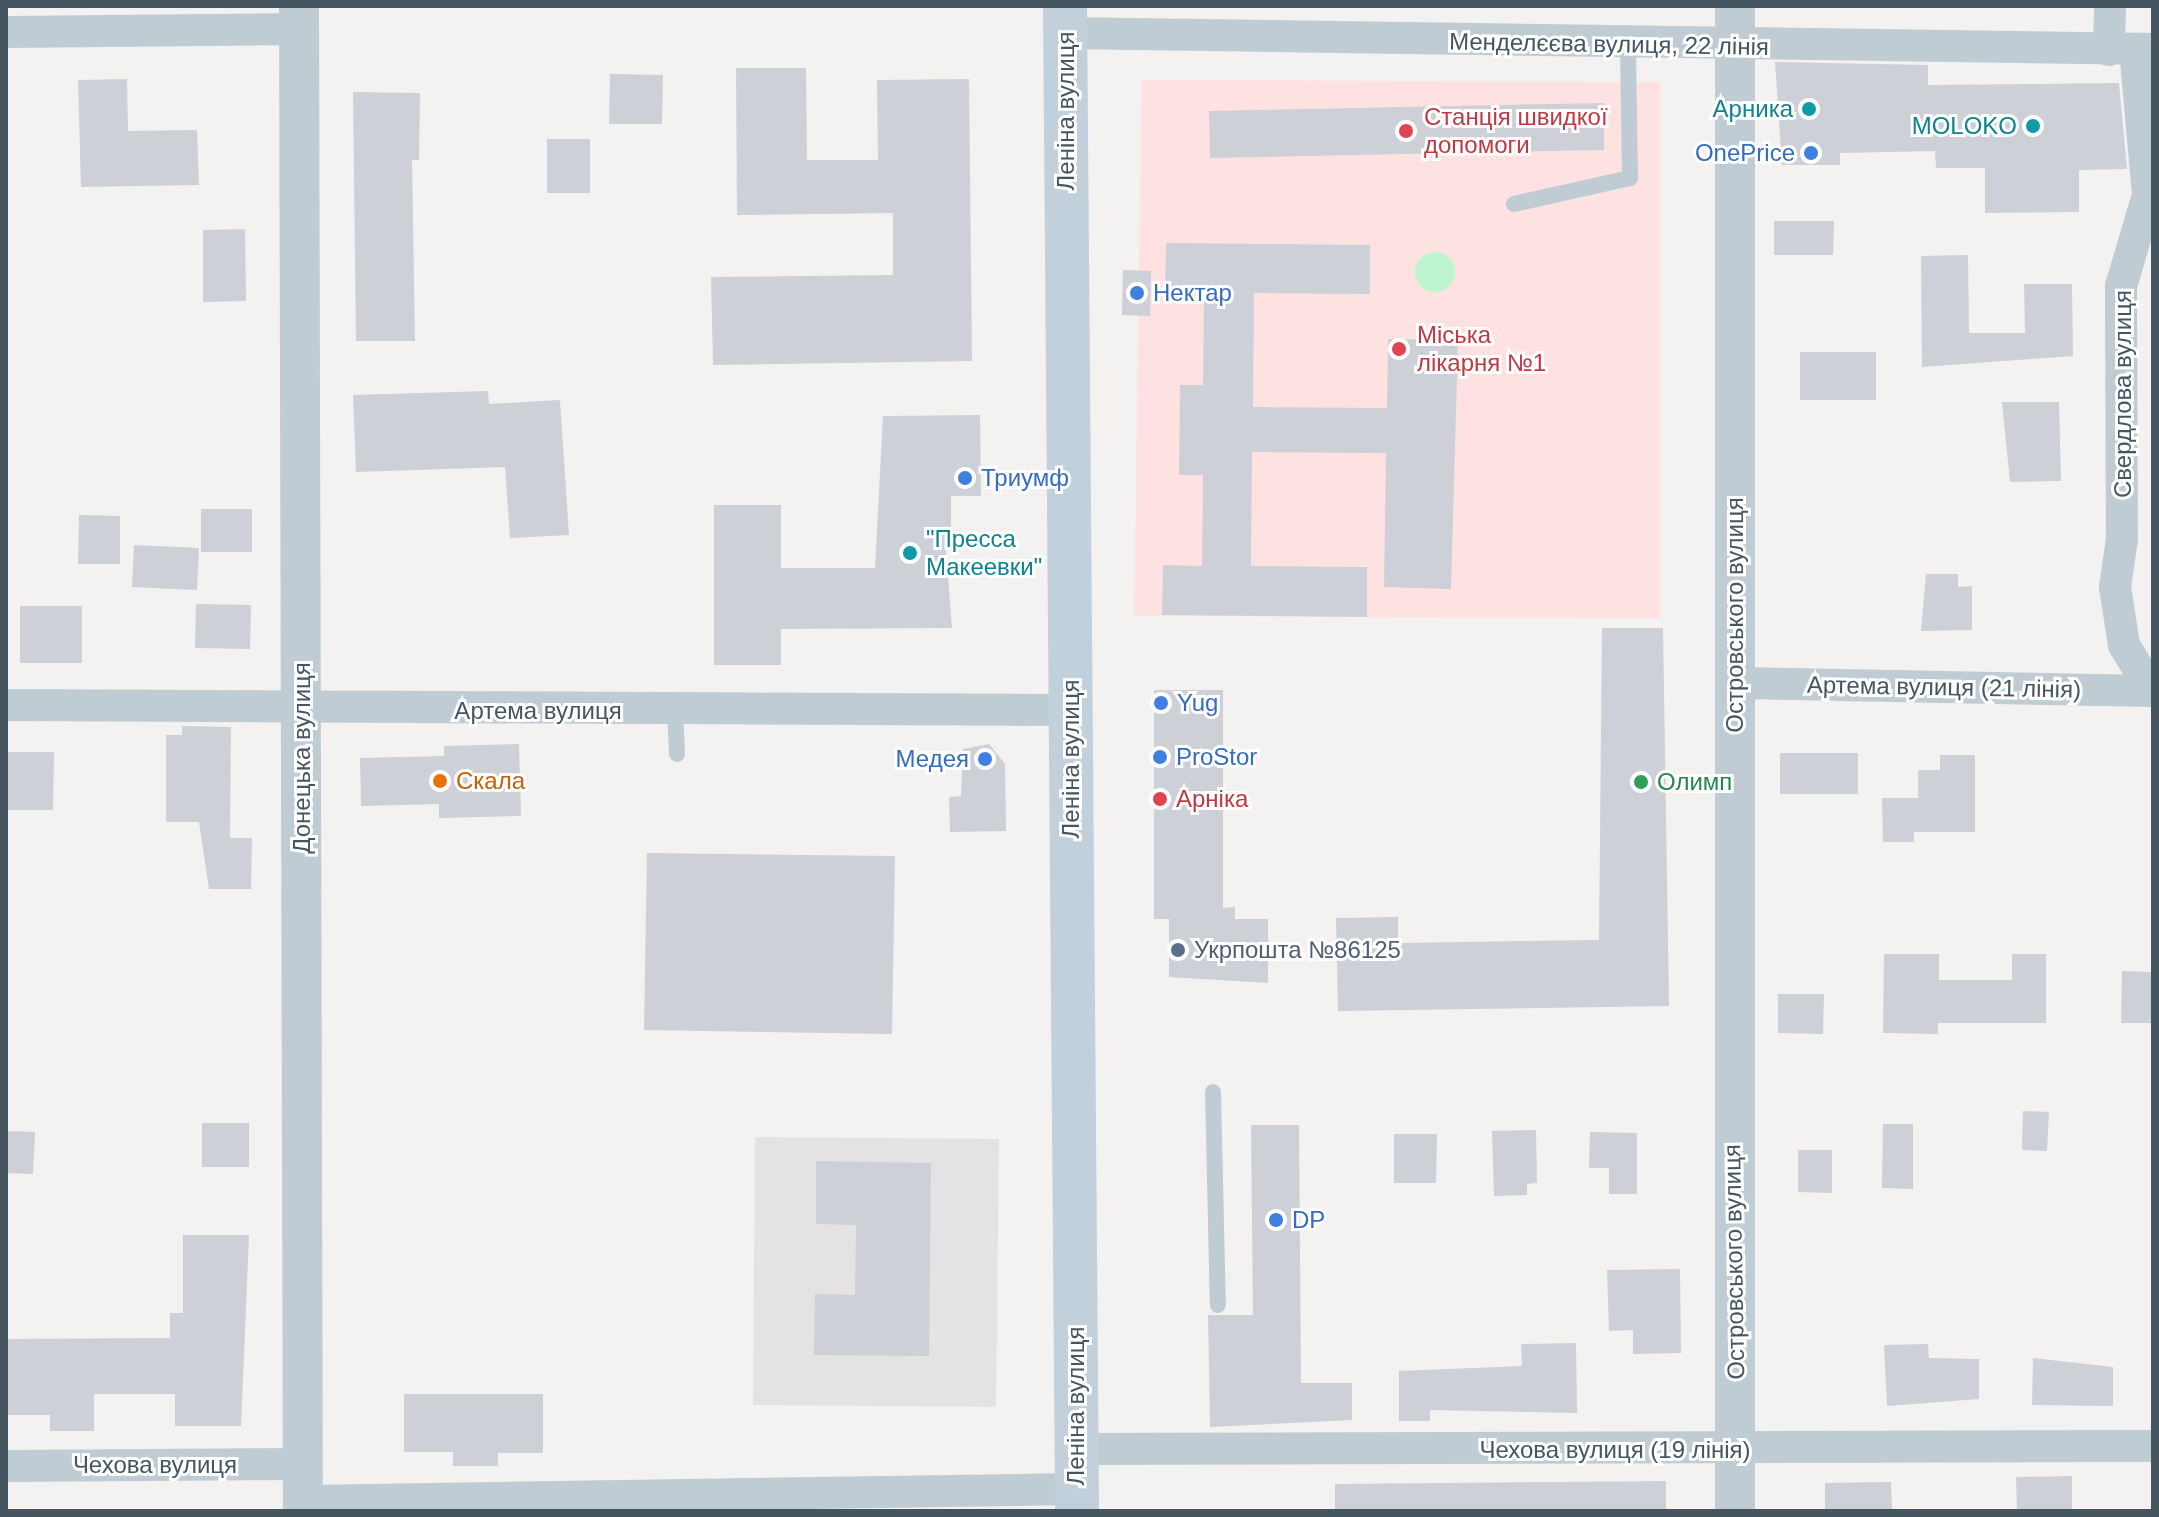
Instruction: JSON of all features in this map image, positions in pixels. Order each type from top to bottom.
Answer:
[{"type":"main road","name":"Леніна вулиця","points":[[1065,19],[1077,1483]]},
{"type":"street","name":"Свердлова вулиця","points":[[2110,6],[2132,50],[2148,195],[2121,286],[2122,539],[2115,587],[2124,645],[2143,677],[2153,680]]},
{"type":"street","points":[[6,32],[299,17]]},
{"type":"street","name":"Донецька вулиця","points":[[299,17],[303,1492]]},
{"type":"street","name":"Менделєєва вулиця, 22 лінія","points":[[1065,19],[1628,46],[1735,26],[2132,50]]},
{"type":"street","name":"Островського вулиця","points":[[1735,26],[1735,1511]]},
{"type":"street","name":"Артема вулиця (21 лiнiя)","points":[[1735,683],[2153,691]]},
{"type":"street","name":"Артема вулиця","points":[[6,705],[302,711],[1071,710]]},
{"type":"street","name":"Чехова вулиця (19 лiнiя)","points":[[1077,1483],[1736,1451],[2153,1446]]},
{"type":"street","name":"Чехова вулиця","points":[[6,1466],[303,1492],[693,1504],[1077,1483]]},
{"type":"lane","points":[[1514,204],[1630,178],[1628,46]]},
{"type":"lane","points":[[675,711],[677,754]]},
{"type":"lane","points":[[1213,1092],[1218,1305]]},
{"type":"lane","points":[[693,1504],[727,1511]]},
{"type":"shaded area","name":"Міська лікарня №1","points":[[1142,80],[1660,82],[1660,618],[1134,616]]},
{"type":"shaded area","points":[[755,1137],[999,1139],[996,1407],[753,1405]]},
{"type":"green space","points":[[1435,252],[1449,258],[1455,272],[1449,286],[1435,292],[1421,286],[1415,272],[1421,258]]},
{"type":"building","points":[[1775,62],[1928,65],[1928,85],[2119,83],[2127,169],[2079,170],[2079,212],[1985,213],[1985,168],[1936,168],[1935,151],[1840,153],[1840,165],[1782,165]]},
{"type":"building","points":[[736,68],[806,68],[807,160],[878,160],[877,80],[969,79],[972,361],[713,365],[711,277],[893,275],[893,213],[737,215]]},
{"type":"building","points":[[610,74],[663,75],[662,124],[609,124]]},
{"type":"building","points":[[127,79],[128,131],[197,130],[199,185],[81,187],[78,80]]},
{"type":"building","points":[[353,92],[420,93],[419,160],[412,160],[415,341],[356,341]]},
{"type":"building","name":"Станція швидкої допомоги","points":[[1604,103],[1604,150],[1210,158],[1209,111]]},
{"type":"building","points":[[547,139],[590,139],[590,193],[547,193]]},
{"type":"building","points":[[1774,221],[1834,221],[1833,255],[1774,255]]},
{"type":"building","points":[[245,229],[246,301],[203,302],[203,230]]},
{"type":"building","points":[[1166,243],[1370,245],[1370,294],[1254,293],[1253,407],[1387,408],[1388,339],[1458,340],[1451,589],[1384,587],[1386,453],[1252,452],[1251,566],[1367,567],[1367,617],[1162,615],[1163,565],[1202,566],[1203,475],[1179,475],[1180,385],[1203,385],[1204,293],[1165,293]]},
{"type":"building","points":[[1968,255],[1969,333],[2025,333],[2024,284],[2072,284],[2073,356],[1922,367],[1921,256]]},
{"type":"building","name":"Нектар","points":[[1123,270],[1151,271],[1150,316],[1122,315]]},
{"type":"building","points":[[1800,352],[1876,352],[1876,400],[1800,400]]},
{"type":"building","points":[[488,391],[489,404],[560,400],[569,535],[510,538],[505,467],[356,472],[353,395]]},
{"type":"building","points":[[2002,402],[2059,402],[2061,481],[2010,482]]},
{"type":"building","points":[[980,415],[981,496],[951,496],[951,538],[945,538],[952,628],[781,629],[781,665],[714,665],[714,505],[781,505],[781,568],[875,568],[883,416]]},
{"type":"building","points":[[201,509],[252,509],[252,552],[201,552]]},
{"type":"building","points":[[79,515],[120,516],[120,564],[78,564]]},
{"type":"building","points":[[134,545],[199,548],[197,590],[132,587]]},
{"type":"building","points":[[1926,574],[1958,574],[1958,587],[1972,586],[1972,630],[1921,631]]},
{"type":"building","points":[[196,604],[251,605],[250,649],[195,648]]},
{"type":"building","points":[[20,606],[82,606],[82,663],[20,663]]},
{"type":"building","points":[[1602,628],[1663,628],[1669,1006],[1338,1011],[1336,918],[1398,917],[1398,943],[1599,940]]},
{"type":"building","points":[[1154,690],[1223,690],[1223,908],[1235,907],[1235,919],[1268,919],[1268,983],[1169,977],[1169,919],[1154,919]]},
{"type":"building","points":[[182,726],[231,727],[230,838],[252,838],[251,889],[209,889],[199,822],[166,822],[166,735],[182,735]]},
{"type":"building","name":"Скала","points":[[519,744],[521,816],[439,818],[439,804],[361,806],[360,758],[444,756],[444,746]]},
{"type":"building","points":[[989,744],[1005,764],[1006,831],[950,832],[949,797],[961,796],[963,749]]},
{"type":"building","points":[[6,752],[54,752],[53,810],[6,810]]},
{"type":"building","points":[[1780,753],[1858,753],[1858,794],[1780,794]]},
{"type":"building","points":[[1940,755],[1975,755],[1975,832],[1914,832],[1914,842],[1883,842],[1882,798],[1918,798],[1918,770],[1940,770]]},
{"type":"building","points":[[647,853],[895,856],[892,1034],[644,1030]]},
{"type":"building","points":[[1884,954],[1939,954],[1939,980],[2012,980],[2012,954],[2046,954],[2046,1023],[1938,1023],[1938,1034],[1883,1033]]},
{"type":"building","points":[[2122,971],[2153,972],[2153,1023],[2121,1023]]},
{"type":"building","points":[[1778,994],[1824,994],[1823,1034],[1778,1033]]},
{"type":"building","points":[[2023,1111],[2049,1112],[2047,1151],[2022,1150]]},
{"type":"building","points":[[202,1123],[249,1123],[249,1167],[202,1167]]},
{"type":"building","points":[[1883,1124],[1913,1124],[1913,1189],[1882,1188]]},
{"type":"building","name":"DP","points":[[1251,1125],[1299,1125],[1301,1383],[1352,1383],[1352,1420],[1210,1427],[1208,1315],[1253,1315]]},
{"type":"building","points":[[1536,1130],[1537,1183],[1527,1184],[1527,1195],[1494,1196],[1492,1131]]},
{"type":"building","points":[[6,1131],[35,1132],[33,1174],[6,1173]]},
{"type":"building","points":[[1590,1132],[1637,1133],[1637,1194],[1609,1194],[1609,1168],[1589,1168]]},
{"type":"building","points":[[1394,1134],[1437,1134],[1436,1183],[1394,1183]]},
{"type":"building","points":[[1798,1150],[1832,1150],[1832,1193],[1798,1192]]},
{"type":"building","points":[[816,1161],[931,1163],[929,1356],[814,1355],[815,1294],[855,1295],[856,1225],[816,1224]]},
{"type":"building","points":[[183,1235],[249,1235],[241,1426],[175,1426],[175,1394],[94,1394],[94,1431],[50,1431],[50,1415],[6,1415],[6,1339],[170,1338],[170,1313],[183,1313]]},
{"type":"building","points":[[1680,1269],[1681,1353],[1633,1354],[1633,1330],[1609,1331],[1607,1270]]},
{"type":"building","points":[[1576,1343],[1577,1413],[1430,1410],[1430,1421],[1399,1421],[1399,1371],[1522,1366],[1521,1344]]},
{"type":"building","points":[[1928,1344],[1929,1358],[1979,1359],[1979,1399],[1887,1406],[1884,1345]]},
{"type":"building","points":[[2033,1358],[2113,1367],[2113,1406],[2032,1405]]},
{"type":"building","points":[[404,1394],[543,1394],[543,1453],[498,1453],[498,1466],[453,1466],[453,1452],[404,1452]]},
{"type":"building","points":[[2072,1476],[2072,1511],[2017,1511],[2016,1477]]},
{"type":"building","points":[[1666,1481],[1666,1511],[1335,1511],[1335,1484]]},
{"type":"building","points":[[1891,1482],[1892,1511],[1825,1511],[1825,1483]]},
{"type":"place","name":"Арника","points":[[1809,109]]},
{"type":"place","name":"MOLOKO","points":[[2033,126]]},
{"type":"place","name":"Станція швидкої допомоги","points":[[1406,131]]},
{"type":"place","name":"OnePrice","points":[[1811,153]]},
{"type":"place","name":"Нектар","points":[[1137,293]]},
{"type":"place","name":"Міська лікарня №1","points":[[1399,349]]},
{"type":"place","name":"Триумф","points":[[965,478]]},
{"type":"place","name":"\"Пресса Макеевки\"","points":[[910,553]]},
{"type":"place","name":"Yug","points":[[1161,703]]},
{"type":"place","name":"ProStor","points":[[1160,757]]},
{"type":"place","name":"Медея","points":[[985,759]]},
{"type":"place","name":"Скала","points":[[440,781]]},
{"type":"place","name":"Олимп","points":[[1641,782]]},
{"type":"place","name":"Арніка","points":[[1160,799]]},
{"type":"place","name":"Укрпошта №86125","points":[[1178,950]]},
{"type":"place","name":"DP","points":[[1276,1220]]}]
